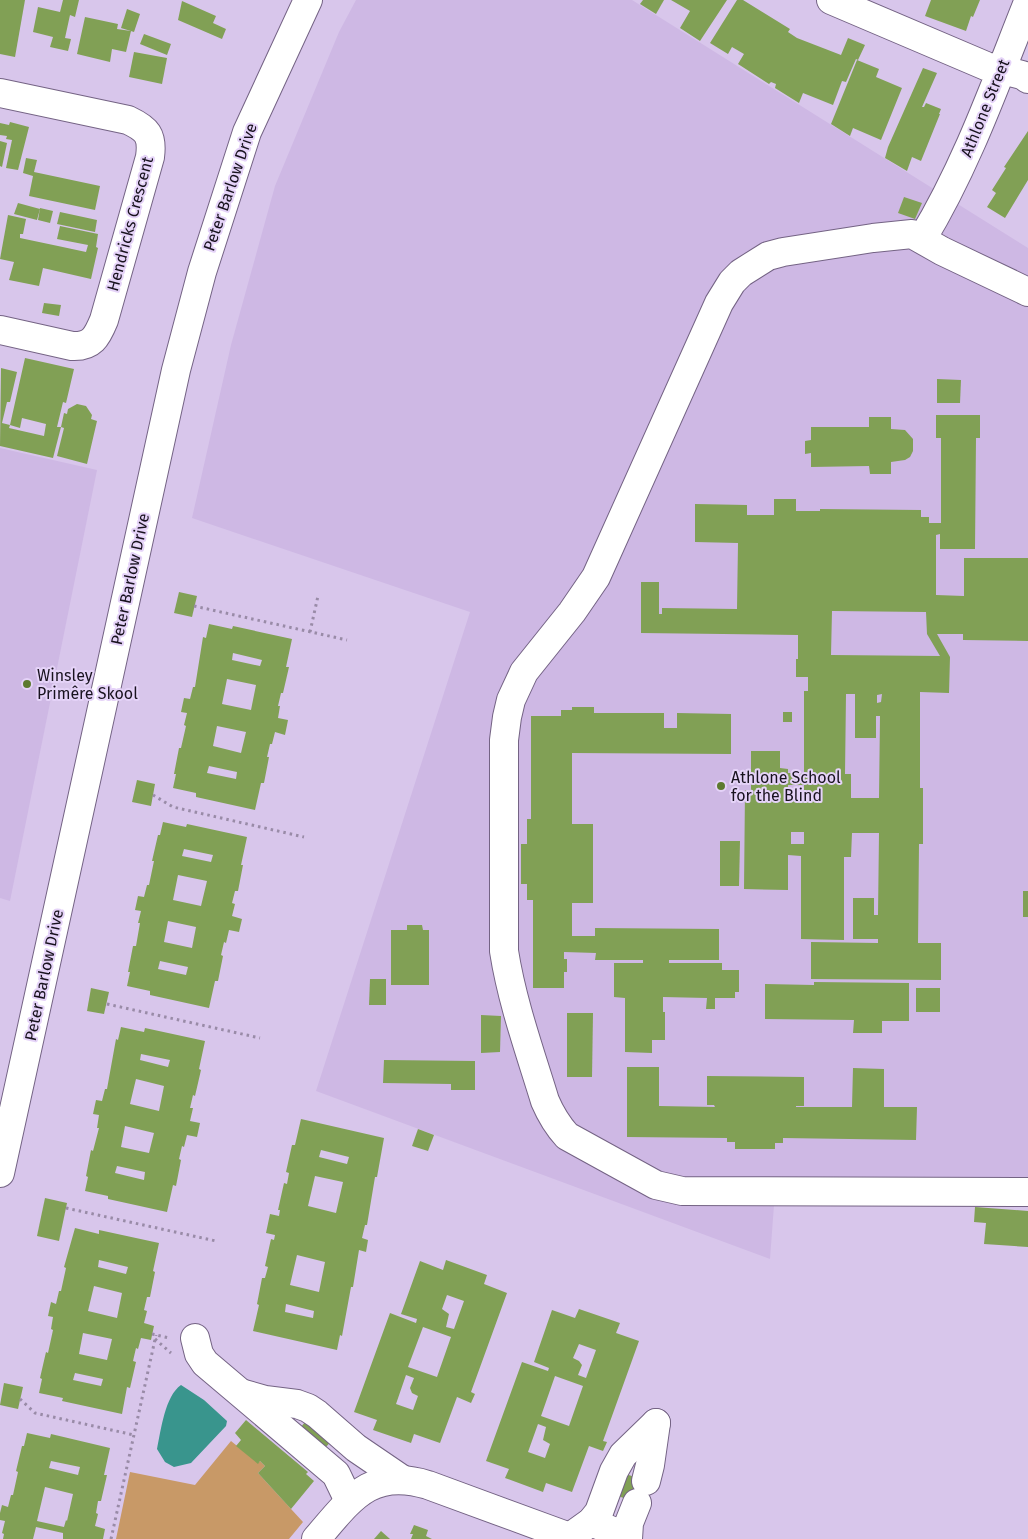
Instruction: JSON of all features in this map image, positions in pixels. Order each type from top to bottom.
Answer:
[{"type":"street","name":"Peter Barlow Drive","points":[[0,1173],[176,370],[202,272],[247,132],[308,0]]},
{"type":"street","points":[[831,0],[986,66],[1022,75],[1028,79]]},
{"type":"street","name":"Athlone Street","points":[[922,239],[939,212],[962,166],[1028,2]]},
{"type":"street","name":"Hendricks Crescent","points":[[0,93],[128,120],[142,127],[152,145],[104,320],[91,343],[82,346],[72,346],[0,330]]},
{"type":"street","points":[[1028,292],[912,234],[873,238],[775,254],[741,272],[725,292],[596,577],[572,612],[524,672],[511,700],[504,740],[504,951],[515,1001],[545,1101],[550,1115],[558,1127],[568,1136],[656,1185],[682,1191],[1028,1192]]},
{"type":"street","points":[[195,1338],[199,1354],[205,1362],[336,1474],[349,1501]]},
{"type":"street","points":[[240,1393],[265,1400],[297,1404],[308,1408],[318,1414],[352,1445],[403,1480]]},
{"type":"street","points":[[316,1539],[358,1493],[374,1485],[391,1480],[403,1480],[428,1485],[584,1528],[634,1517],[650,1465],[656,1423],[623,1455],[584,1528]]},
{"type":"path","points":[[310,632],[318,596]]},
{"type":"path","points":[[194,606],[347,640]]},
{"type":"path","points":[[153,795],[173,807],[304,837]]},
{"type":"path","points":[[106,1004],[260,1038]]},
{"type":"path","points":[[66,1208],[216,1241]]},
{"type":"path","points":[[112,1539],[156,1335]]},
{"type":"path","points":[[20,1398],[35,1413],[134,1435]]},
{"type":"shaded area","name":"Athlone School for the Blind","points":[[356,0],[632,0],[1028,248],[1028,1207],[774,1205],[770,1259],[316,1091],[470,612],[192,518],[231,345],[275,186],[339,32]]},
{"type":"shaded area","name":"Winsley Primêre Skool","points":[[0,448],[97,470],[10,901],[0,898]]},
{"type":"shaded area","points":[[181,1385],[204,1400],[227,1421],[226,1426],[191,1463],[174,1467],[165,1462],[157,1449],[167,1405]]},
{"type":"shaded area","points":[[231,1441],[258,1463],[260,1461],[265,1466],[258,1473],[303,1522],[289,1539],[116,1539],[130,1472],[195,1485]]},
{"type":"building","points":[[0,0],[25,0],[15,57],[0,54]]},
{"type":"building","points":[[63,0],[79,0],[75,17],[70,15],[65,38],[71,39],[68,51],[50,47],[53,37],[33,32],[38,7],[60,12]]},
{"type":"building","points":[[643,0],[664,0],[656,14],[640,4]]},
{"type":"building","points":[[671,0],[727,0],[700,41],[680,28],[690,11]]},
{"type":"building","points":[[737,0],[743,0],[790,29],[788,32],[797,38],[841,55],[848,38],[865,45],[858,60],[856,59],[846,82],[842,81],[833,105],[803,93],[799,103],[775,88],[776,84],[771,82],[769,84],[738,64],[744,54],[732,47],[728,54],[710,43]]},
{"type":"building","points":[[931,0],[980,0],[973,17],[971,16],[966,31],[925,16]]},
{"type":"building","points":[[182,1],[216,16],[213,23],[226,29],[222,39],[178,20]]},
{"type":"building","points":[[127,9],[140,14],[134,32],[121,28]]},
{"type":"building","points":[[85,17],[118,24],[117,29],[131,31],[126,52],[112,49],[110,62],[77,54]]},
{"type":"building","points":[[144,34],[171,44],[167,55],[140,44]]},
{"type":"building","points":[[134,52],[167,58],[162,84],[129,77]]},
{"type":"building","points":[[857,60],[879,69],[876,77],[902,88],[881,140],[853,128],[850,136],[831,124]]},
{"type":"building","points":[[923,68],[937,73],[922,107],[926,103],[941,109],[921,161],[912,157],[907,171],[885,158],[888,147]]},
{"type":"building","points":[[10,122],[29,127],[18,170],[6,168],[12,140],[6,139],[7,136],[0,135],[0,123],[9,125]]},
{"type":"building","points":[[1028,131],[1028,180],[1005,218],[987,207],[996,193],[992,190],[1006,168],[1004,167]]},
{"type":"building","points":[[0,141],[7,143],[2,167],[0,166]]},
{"type":"building","points":[[26,158],[37,160],[34,172],[100,186],[95,210],[29,196],[33,176],[23,173]]},
{"type":"building","points":[[904,197],[922,203],[915,219],[898,213]]},
{"type":"building","points":[[18,203],[40,209],[37,220],[14,214]]},
{"type":"building","points":[[40,208],[53,211],[50,223],[38,220]]},
{"type":"building","points":[[60,212],[97,220],[95,232],[57,224]]},
{"type":"building","points":[[8,215],[26,219],[23,234],[20,234],[20,238],[86,252],[88,245],[57,239],[60,226],[98,234],[96,247],[98,248],[91,279],[43,268],[39,286],[9,280],[14,262],[0,259]]},
{"type":"building","points":[[44,303],[61,305],[59,316],[42,313]]},
{"type":"building","points":[[25,358],[74,369],[66,403],[63,402],[57,427],[61,427],[53,458],[0,446],[1,368],[17,372],[10,402],[7,402],[2,423],[10,425]],"holes":[[[22,418],[46,424],[44,436],[9,428],[10,425],[20,428]]]},
{"type":"building","points":[[937,379],[961,380],[960,403],[937,403]]},
{"type":"building","points":[[77,404],[86,406],[92,415],[91,419],[97,421],[87,464],[57,456],[64,428],[61,427],[64,413],[67,414],[68,409]]},
{"type":"building","points":[[936,415],[980,415],[980,438],[976,438],[975,549],[940,549],[940,534],[936,535],[936,595],[964,596],[964,558],[1028,558],[1028,641],[963,640],[963,634],[937,634],[950,657],[949,693],[920,692],[920,788],[923,788],[923,844],[919,844],[918,943],[941,943],[941,980],[811,979],[811,942],[878,943],[878,939],[853,939],[853,898],[874,898],[874,915],[878,915],[879,833],[852,833],[851,857],[844,857],[844,940],[801,939],[801,856],[788,855],[788,890],[744,889],[745,790],[751,791],[751,751],[780,751],[780,768],[788,769],[788,773],[804,773],[804,691],[808,691],[808,677],[796,677],[798,635],[641,633],[641,582],[659,582],[659,614],[662,614],[662,608],[737,609],[738,543],[695,542],[695,504],[747,505],[747,515],[774,515],[774,499],[796,499],[796,511],[820,511],[820,509],[921,510],[921,517],[929,517],[929,523],[941,523],[941,438],[936,438]],"holes":[[[832,611],[926,612],[927,634],[940,656],[831,655]],[[846,694],[855,694],[855,738],[876,738],[876,716],[880,716],[879,798],[851,798],[851,774],[845,774]],[[882,694],[881,702],[877,703],[877,695]],[[788,785],[804,785],[804,798],[792,798],[792,791],[788,791]],[[791,832],[804,832],[804,844],[791,844]]]},
{"type":"building","points":[[869,417],[891,417],[891,429],[905,430],[913,439],[913,451],[910,457],[905,460],[891,462],[891,474],[870,474],[869,466],[811,467],[811,453],[805,454],[805,441],[811,440],[811,427],[869,427]]},
{"type":"building","points":[[179,592],[197,596],[192,617],[174,613]]},
{"type":"building","points":[[209,624],[232,629],[233,626],[292,639],[286,667],[289,667],[278,706],[280,706],[278,718],[288,720],[285,735],[275,732],[272,744],[270,744],[264,783],[261,783],[255,810],[196,797],[196,793],[173,788],[179,748],[181,748],[186,726],[184,725],[187,713],[181,712],[184,698],[190,699],[193,687],[195,687],[203,637],[206,638]],"holes":[[[233,653],[262,660],[260,666],[232,660]],[[227,679],[256,685],[251,710],[222,704]],[[217,726],[246,732],[241,753],[213,746]],[[209,766],[237,772],[236,779],[207,773]]]},
{"type":"building","points":[[572,707],[594,707],[594,713],[664,713],[664,728],[677,728],[677,713],[731,714],[731,754],[572,753],[572,824],[593,824],[593,903],[572,903],[572,936],[595,936],[595,928],[719,929],[719,960],[669,960],[669,963],[722,963],[722,970],[739,970],[739,992],[735,992],[735,998],[715,998],[715,1009],[706,1009],[707,998],[663,997],[665,1040],[652,1040],[652,1053],[625,1052],[625,998],[614,997],[614,963],[643,963],[643,960],[595,960],[596,953],[564,952],[564,959],[567,959],[567,972],[564,972],[564,988],[533,988],[533,900],[527,900],[527,884],[521,884],[521,844],[527,844],[527,819],[531,819],[531,716],[561,716],[561,710],[572,710]]},
{"type":"building","points":[[783,712],[792,712],[792,722],[783,722]]},
{"type":"building","points":[[137,780],[155,784],[151,806],[132,802]]},
{"type":"building","points":[[163,822],[186,827],[187,824],[247,837],[238,891],[235,891],[232,903],[235,904],[232,916],[242,919],[239,932],[229,930],[226,943],[224,942],[218,981],[215,981],[209,1008],[150,995],[150,991],[127,986],[133,946],[136,946],[140,923],[138,923],[141,911],[135,910],[138,896],[144,897],[147,885],[149,885],[154,861],[152,861],[158,835],[160,835]],"holes":[[[184,849],[213,855],[211,862],[182,856]],[[178,875],[207,881],[201,906],[173,900]],[[168,921],[196,927],[192,948],[164,942]],[[160,961],[188,967],[186,975],[158,969]]]},
{"type":"building","points":[[720,841],[740,841],[739,886],[720,886]]},
{"type":"building","points":[[1023,891],[1028,891],[1028,917],[1023,917]]},
{"type":"building","points":[[407,925],[422,925],[423,930],[429,930],[429,985],[391,985],[391,930],[407,930]]},
{"type":"building","points":[[370,979],[386,979],[386,1005],[369,1005]]},
{"type":"building","points":[[814,982],[909,983],[909,1021],[882,1021],[882,1033],[853,1033],[854,1020],[765,1019],[765,984],[814,985]]},
{"type":"building","points":[[91,988],[109,992],[104,1014],[87,1011]]},
{"type":"building","points":[[916,988],[940,988],[940,1012],[916,1012]]},
{"type":"building","points":[[567,1013],[593,1013],[592,1077],[567,1077]]},
{"type":"building","points":[[481,1015],[501,1016],[500,1052],[481,1053]]},
{"type":"building","points":[[121,1027],[144,1032],[145,1028],[205,1041],[199,1069],[201,1070],[190,1108],[193,1108],[190,1121],[200,1123],[197,1137],[187,1135],[184,1147],[182,1146],[176,1186],[173,1185],[167,1212],[108,1199],[108,1196],[85,1191],[91,1150],[93,1151],[99,1128],[97,1128],[99,1115],[93,1114],[96,1100],[102,1101],[105,1089],[107,1089],[116,1039],[118,1040]],"holes":[[[141,1054],[170,1060],[168,1067],[140,1060]],[[136,1079],[164,1086],[159,1111],[130,1104]],[[125,1126],[154,1133],[149,1153],[121,1147]],[[117,1166],[145,1172],[144,1180],[115,1173]]]},
{"type":"building","points":[[384,1060],[475,1061],[475,1090],[451,1090],[451,1084],[383,1083]]},
{"type":"building","points":[[627,1067],[659,1067],[659,1106],[715,1107],[714,1105],[707,1105],[707,1076],[804,1077],[804,1106],[796,1107],[852,1107],[853,1068],[884,1069],[884,1107],[917,1107],[916,1140],[783,1138],[783,1143],[775,1143],[775,1149],[735,1149],[735,1142],[727,1142],[727,1138],[627,1137]]},
{"type":"building","points":[[301,1119],[384,1138],[367,1225],[365,1225],[362,1238],[368,1240],[366,1252],[359,1250],[353,1287],[351,1287],[342,1336],[340,1335],[337,1350],[253,1331],[259,1305],[257,1304],[262,1278],[265,1278],[268,1267],[265,1266],[271,1239],[274,1240],[275,1235],[266,1233],[270,1214],[279,1216],[280,1210],[278,1210],[284,1183],[287,1184],[289,1173],[286,1172],[292,1145],[295,1145]],"holes":[[[321,1150],[349,1157],[347,1164],[319,1157]],[[315,1176],[343,1182],[336,1213],[308,1206]],[[297,1255],[325,1262],[319,1292],[290,1285]],[[286,1304],[314,1311],[313,1318],[285,1312]]]},
{"type":"building","points":[[418,1129],[434,1135],[428,1151],[412,1146]]},
{"type":"building","points":[[45,1198],[67,1203],[59,1241],[37,1236]]},
{"type":"building","points":[[975,1207],[1028,1211],[1028,1247],[984,1244],[986,1223],[974,1222]]},
{"type":"building","points":[[75,1228],[99,1234],[99,1230],[159,1243],[150,1297],[147,1297],[144,1310],[147,1311],[144,1323],[154,1326],[151,1340],[141,1338],[138,1349],[136,1348],[133,1361],[136,1362],[130,1388],[127,1387],[122,1414],[62,1401],[63,1398],[39,1393],[42,1379],[40,1378],[53,1330],[51,1329],[53,1317],[48,1316],[51,1302],[56,1304],[59,1291],[61,1291],[66,1268],[64,1267]],"holes":[[[99,1260],[128,1267],[126,1274],[98,1267]],[[94,1286],[122,1293],[117,1318],[88,1311]],[[83,1333],[112,1339],[107,1360],[79,1354]],[[75,1373],[103,1379],[101,1386],[73,1380]]]},
{"type":"building","points":[[446,1260],[487,1275],[484,1284],[507,1293],[471,1392],[475,1394],[471,1403],[457,1397],[440,1443],[414,1434],[411,1443],[373,1430],[377,1420],[354,1412],[390,1313],[416,1323],[417,1319],[401,1314],[420,1261],[443,1270]],"holes":[[[447,1295],[464,1301],[454,1329],[446,1327],[449,1314],[442,1309]],[[423,1327],[451,1337],[437,1377],[408,1367]],[[406,1375],[414,1378],[410,1388],[412,1393],[418,1396],[413,1410],[396,1404]]]},
{"type":"building","points":[[579,1309],[620,1323],[616,1333],[639,1341],[603,1441],[607,1442],[603,1451],[589,1446],[572,1492],[546,1483],[543,1492],[505,1478],[509,1469],[486,1461],[522,1362],[548,1371],[549,1368],[534,1362],[552,1310],[575,1318]],"holes":[[[579,1344],[596,1350],[586,1378],[578,1375],[582,1365],[573,1358]],[[555,1376],[583,1386],[569,1426],[541,1416]],[[538,1424],[546,1427],[543,1440],[550,1444],[545,1458],[528,1452]]]},
{"type":"building","points":[[4,1383],[23,1387],[18,1409],[0,1405]]},
{"type":"building","points":[[310,1416],[335,1437],[325,1448],[301,1427]]},
{"type":"building","points":[[246,1420],[308,1472],[306,1474],[314,1481],[291,1509],[258,1473],[265,1466],[260,1461],[258,1464],[236,1446],[241,1440],[235,1433]]},
{"type":"building","points":[[27,1433],[50,1438],[51,1434],[110,1448],[104,1475],[107,1475],[101,1501],[98,1501],[96,1513],[98,1514],[95,1526],[105,1529],[103,1539],[63,1539],[63,1533],[36,1527],[33,1539],[3,1539],[4,1534],[2,1533],[5,1521],[0,1520],[0,1513],[2,1505],[8,1507],[11,1495],[13,1495],[18,1472],[16,1471],[22,1446],[24,1446]],"holes":[[[51,1461],[80,1467],[78,1475],[49,1468]],[[45,1487],[73,1494],[64,1527],[37,1521]]]},
{"type":"building","points":[[626,1474],[654,1484],[646,1506],[618,1496]]},
{"type":"building","points":[[414,1525],[428,1530],[426,1536],[432,1539],[411,1539],[413,1534],[410,1534]]},
{"type":"building","points":[[381,1531],[390,1539],[374,1539]]},
{"type":"place","name":"Winsley Primêre Skool","points":[[27,684]]},
{"type":"place","name":"Athlone School for the Blind","points":[[721,786]]}]
